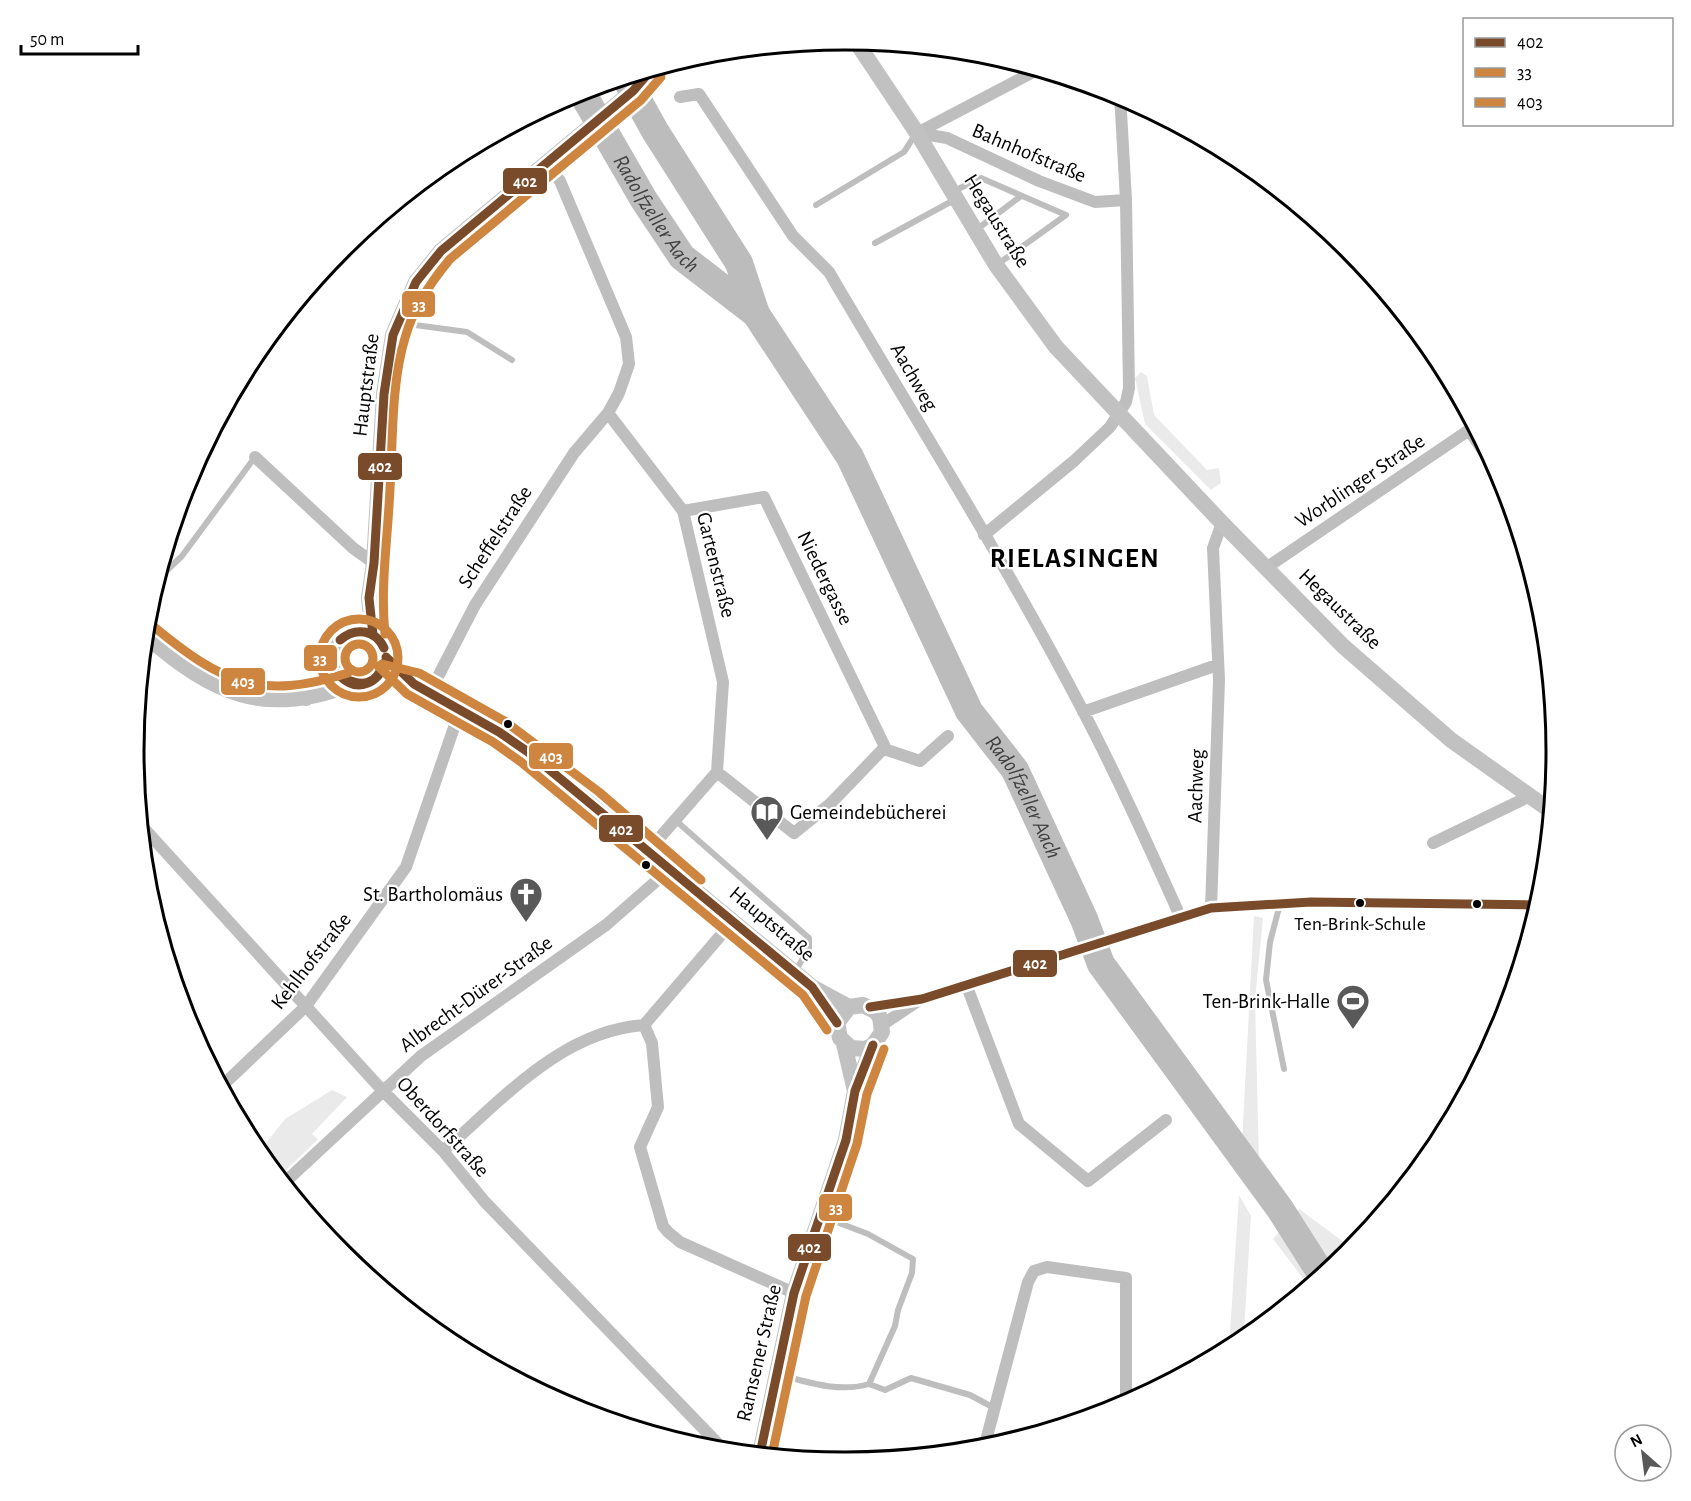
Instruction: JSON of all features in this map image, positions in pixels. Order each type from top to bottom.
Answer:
[{"type":"main road","name":"Hegaustraße","points":[[862,50],[917,133],[996,266],[1056,347],[1222,523],[1361,662],[1451,740],[1544,807]]},
{"type":"main road","name":"Hauptstraße","points":[[355,632],[369,598],[374,564],[384,394],[396,322],[416,282],[441,251],[571,144],[633,91],[643,80]]},
{"type":"main road","name":"Hauptstraße","points":[[369,598],[373,635]]},
{"type":"main road","points":[[306,698],[333,666],[335,647],[343,637],[355,632],[373,635],[384,646],[386,657],[379,676],[364,685],[352,684],[340,677],[333,666]]},
{"type":"main road","points":[[153,641],[195,675],[223,689],[271,701],[325,695],[352,684]]},
{"type":"main road","name":"Hauptstraße","points":[[386,657],[414,684]]},
{"type":"main road","name":"Hauptstraße","points":[[379,676],[414,684],[430,692],[528,752],[812,987]]},
{"type":"main road","points":[[812,987],[849,1007],[870,1007],[880,1017],[882,1025],[882,1032],[873,1046],[858,1050],[844,1044],[840,1038],[837,1023],[812,987]]},
{"type":"main road","points":[[837,1023],[849,1007]]},
{"type":"main road","name":"Ramsener Straße","points":[[844,1044],[855,1091]]},
{"type":"main road","name":"Ramsener Straße","points":[[762,1447],[794,1293],[846,1140],[855,1091],[873,1046]]},
{"type":"street","points":[[917,133],[1030,74]]},
{"type":"street","name":"Aachweg","points":[[680,97],[699,94],[793,236],[829,272],[984,535],[1083,712],[1133,811],[1180,916]]},
{"type":"street","points":[[984,535],[1074,461],[1110,427],[1119,414],[1129,388],[1126,200],[1121,106]]},
{"type":"street","name":"Bahnhofstraße","points":[[917,133],[947,138],[1039,181],[1095,202],[1126,200]]},
{"type":"street","points":[[547,164],[560,181],[626,337],[629,364],[619,393],[608,413]]},
{"type":"street","name":"Gartenstraße","points":[[608,413],[683,511],[723,682],[717,772]]},
{"type":"street","name":"Scheffelstraße","points":[[430,692],[475,604],[574,453],[608,413]]},
{"type":"street","name":"Worblinger Straße","points":[[1266,568],[1469,430]]},
{"type":"street","points":[[255,457],[353,548],[374,564]]},
{"type":"street","name":"Niedergasse","points":[[683,511],[764,497],[885,747],[884,750]]},
{"type":"street","name":"Aachweg","points":[[1211,908],[1219,680],[1216,665],[1212,548],[1222,523]]},
{"type":"street","points":[[1083,712],[1216,665]]},
{"type":"street","name":"Kehlhofstraße","points":[[227,1081],[306,1006],[406,867],[460,710]]},
{"type":"street","points":[[648,851],[674,818],[717,772],[794,833],[830,804],[884,750],[920,761],[948,736]]},
{"type":"street","points":[[1433,843],[1528,797]]},
{"type":"street","name":"Oberdorfstraße","points":[[149,834],[382,1090],[443,1151],[485,1202],[713,1439]]},
{"type":"street","name":"Albrecht-Dürer-Straße","points":[[290,1178],[382,1090],[452,1034],[606,925],[670,869]]},
{"type":"street","points":[[870,1007],[922,999],[1211,908],[1280,904],[1529,905]]},
{"type":"street","points":[[443,1151],[556,1055],[624,1027],[644,1025],[733,921]]},
{"type":"street","points":[[966,984],[1019,1124],[1088,1181],[1166,1120]]},
{"type":"street","points":[[882,1025],[922,999]]},
{"type":"street","points":[[644,1025],[652,1043],[658,1107],[640,1148],[663,1226],[680,1242],[794,1293]]},
{"type":"street","points":[[988,1437],[997,1410],[1028,1282],[1034,1270],[1047,1267],[1126,1278],[1126,1393]]},
{"type":"lane","points":[[816,205],[904,152],[917,133]]},
{"type":"lane","points":[[875,243],[981,178],[1066,215],[996,266]]},
{"type":"lane","points":[[975,231],[1021,196]]},
{"type":"lane","points":[[396,322],[466,332],[512,360]]},
{"type":"lane","points":[[168,570],[182,556],[255,457]]},
{"type":"lane","points":[[674,818],[809,938],[809,948],[795,973]]},
{"type":"lane","points":[[1280,904],[1270,942],[1266,980],[1284,1069]]},
{"type":"lane","points":[[820,1215],[868,1234],[913,1259],[912,1273],[898,1310],[896,1326],[869,1384]]},
{"type":"lane","points":[[777,1374],[824,1385],[852,1389],[869,1384],[885,1390],[911,1378],[970,1395],[997,1410]]},
{"type":"shaded area","points":[[1141,372],[1147,376],[1154,415],[1207,470],[1219,468],[1221,483],[1211,490],[1145,424],[1135,378]]},
{"type":"shaded area","points":[[1254,916],[1263,918],[1255,1000],[1259,1164],[1242,1142]]},
{"type":"shaded area","points":[[332,1090],[347,1097],[312,1134],[318,1139],[285,1171],[266,1144],[285,1119]]},
{"type":"shaded area","points":[[1239,1195],[1251,1216],[1244,1326],[1230,1336]]},
{"type":"shaded area","points":[[1299,1209],[1344,1243],[1305,1281],[1273,1239]]},
{"type":"waterway","name":"Radolfzeller Aach","points":[[629,84],[655,131],[739,263],[756,314]]},
{"type":"waterway","name":"Radolfzeller Aach","points":[[586,100],[644,200],[682,257],[756,314],[850,457],[969,711],[1015,770],[1084,919],[1101,964],[1280,1209],[1318,1268]]},
{"type":"transit line","name":"33","points":[[385,634],[384,580],[393,413],[400,356],[417,306],[450,259],[641,100],[661,77]]},
{"type":"transit line","name":"402","points":[[373,635],[369,598],[374,563],[384,394],[393,335],[416,282],[441,251],[633,91],[643,80]]},
{"type":"transit line","name":"33","points":[[359,619],[374,622],[391,636],[398,658],[395,673],[381,690],[359,697],[344,694],[327,680],[320,658],[323,643],[337,626],[359,619]]},
{"type":"transit line","name":"403","points":[[156,628],[200,661],[243,681],[266,685],[290,685],[348,673]]},
{"type":"transit line","name":"402","points":[[340,640],[352,633],[364,632],[375,637],[384,648]]},
{"type":"transit line","name":"403","points":[[359,644],[369,648],[373,658],[369,668],[359,672],[349,668],[345,658],[349,648],[359,644]]},
{"type":"transit line","name":"402","points":[[386,657],[414,684],[499,732],[528,752],[812,987],[837,1023]]},
{"type":"transit line","name":"402","points":[[341,677],[367,683],[377,676],[385,662]]},
{"type":"transit line","name":"402","points":[[341,677],[354,684],[367,683],[378,675],[385,662]]},
{"type":"transit line","name":"403","points":[[382,664],[419,673],[506,722],[599,792],[701,880]]},
{"type":"transit line","name":"33","points":[[378,666],[407,694],[493,742],[521,762],[803,995],[827,1030]]},
{"type":"transit line","name":"402","points":[[870,1007],[922,999],[1211,908],[1311,902],[1529,905]]},
{"type":"transit line","name":"402","points":[[762,1447],[794,1293],[846,1140],[855,1091],[873,1045]]},
{"type":"transit line","name":"33","points":[[774,1448],[806,1296],[857,1144],[867,1094],[884,1049]]},
{"type":"place","name":"Gemeindebücherei","points":[[767,841]]},
{"type":"place","name":"Ten-Brink-Schule","points":[[1360,903]]},
{"type":"place","name":"St. Bartholomäus","points":[[526,923]]},
{"type":"place","name":"Ten-Brink-Halle","points":[[1353,1030]]},
{"type":"district","name":"RIELASINGEN","points":[[1075,558]]}]
